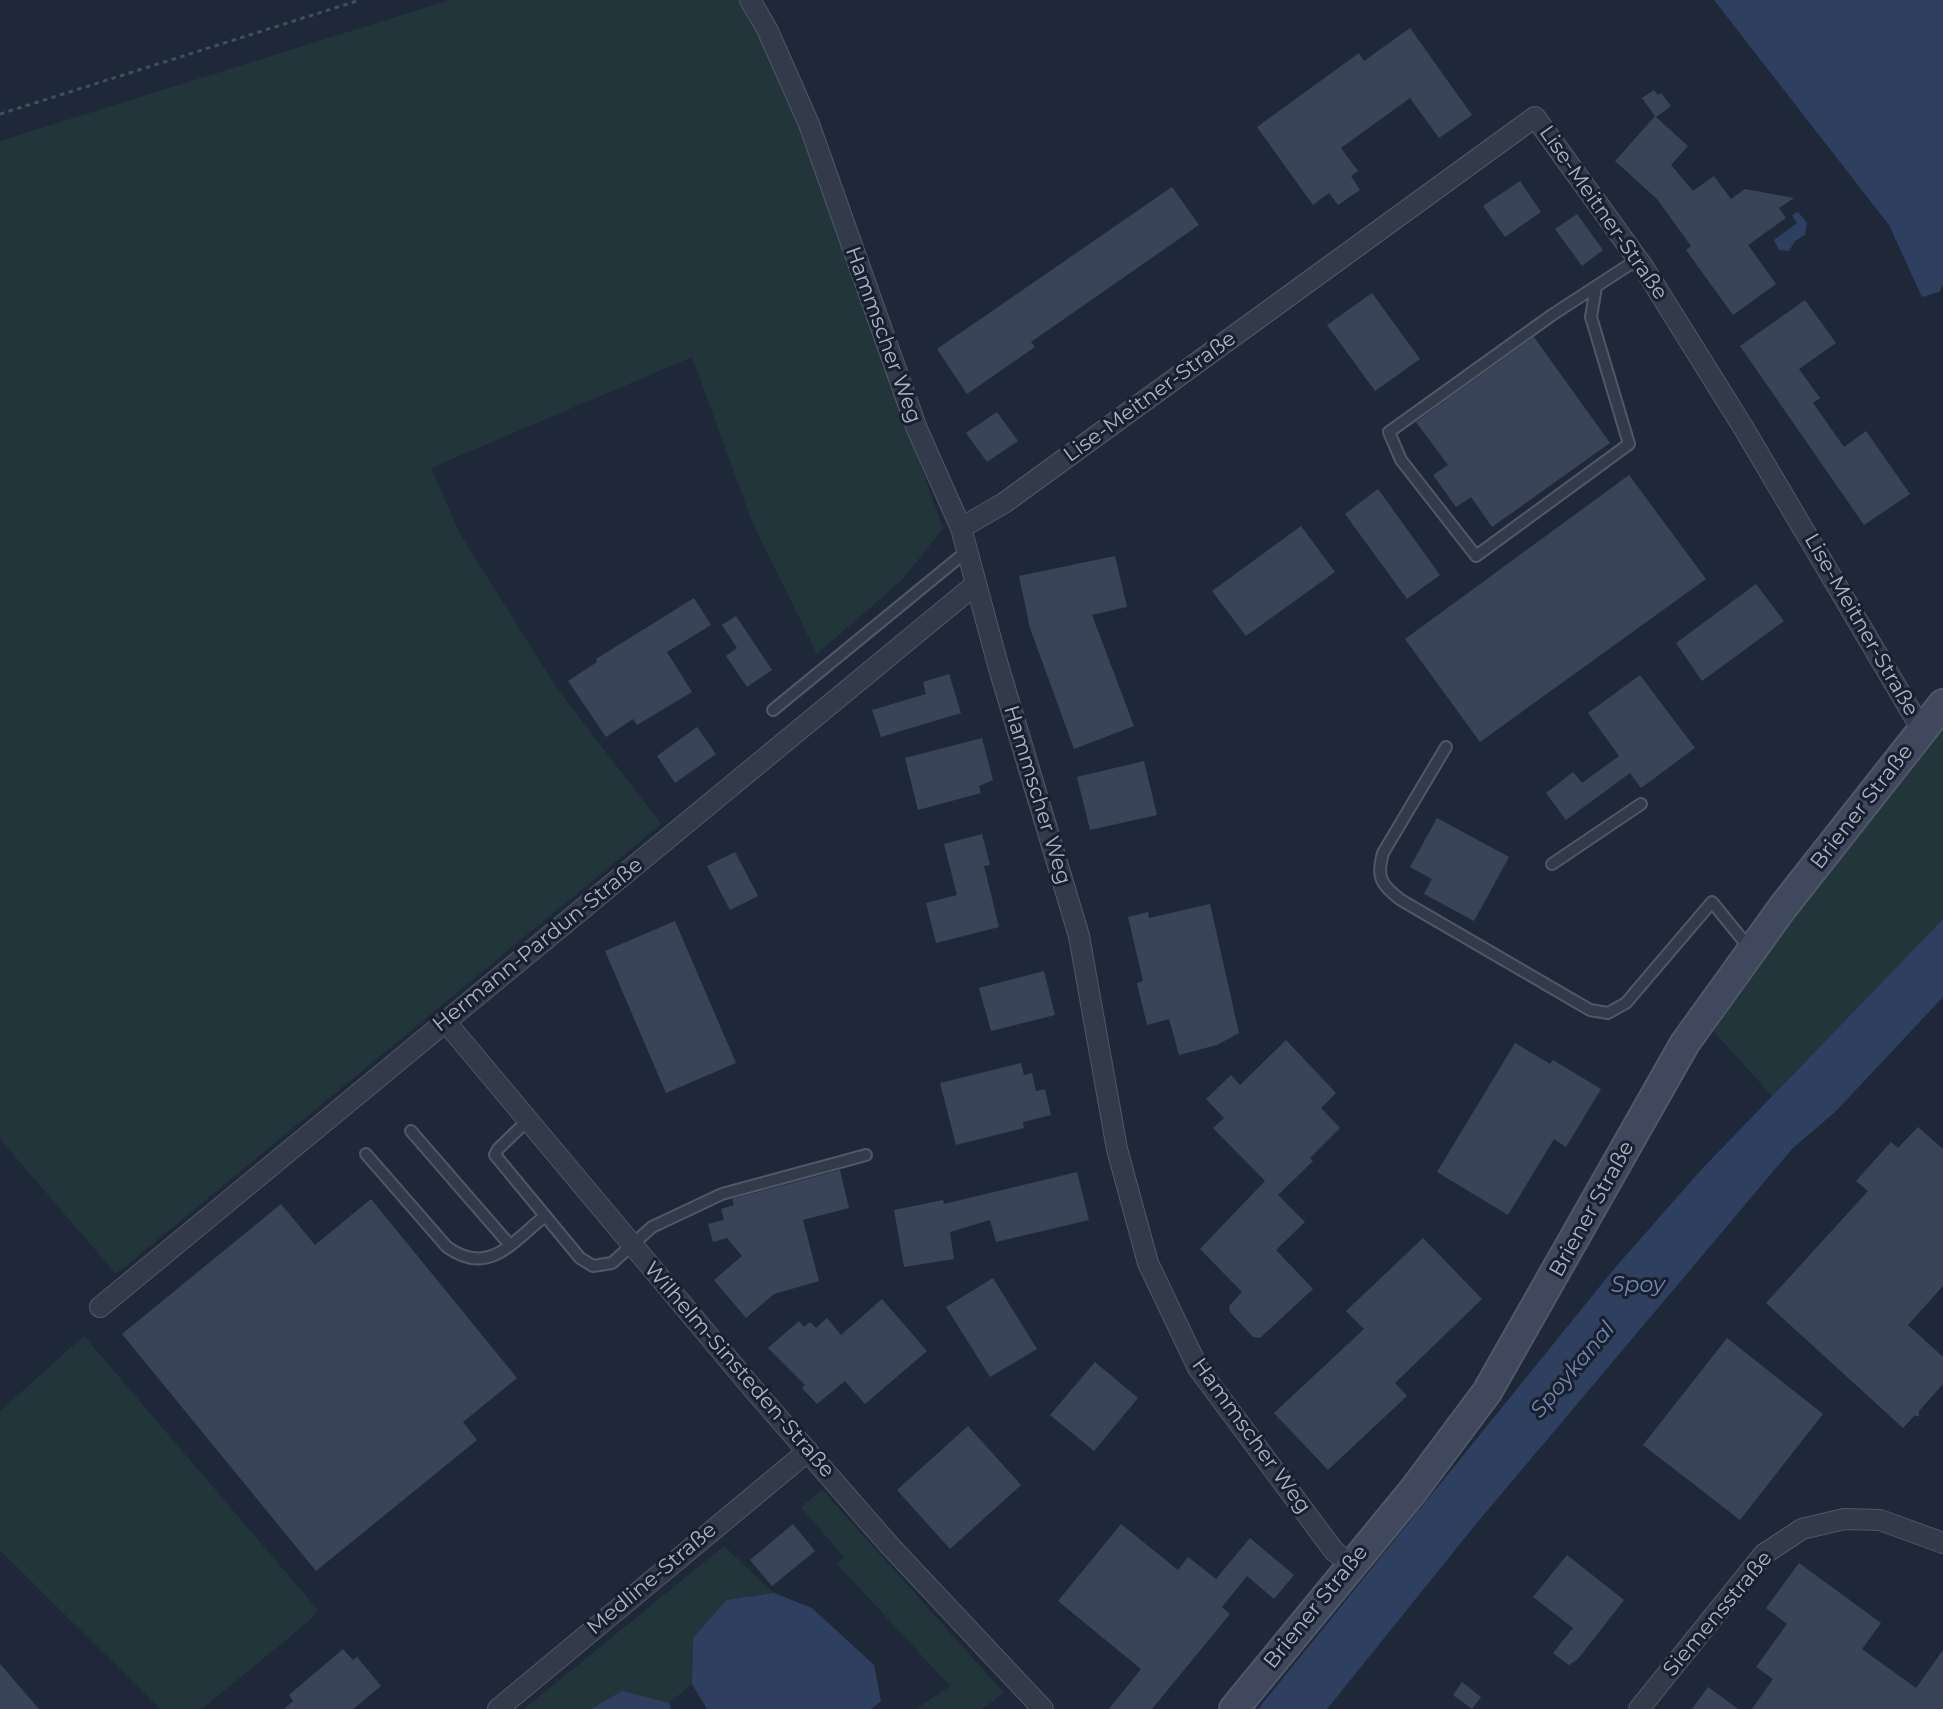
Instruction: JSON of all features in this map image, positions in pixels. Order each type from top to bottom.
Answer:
[{"type":"street","name":"Hammscher Weg","points":[[750,0],[767,29],[809,124],[917,429],[961,528],[1079,936],[1117,1149],[1148,1263],[1198,1368],[1334,1551],[1350,1564]]},
{"type":"street","name":"Lise-Meitner-Straße","points":[[961,528],[1014,496],[1535,117],[1638,259],[1743,427],[1922,730]]},
{"type":"street","name":"Hermann-Pardun-Straße","points":[[100,1307],[976,584]]},
{"type":"street","name":"Briener Straße","points":[[1234,1709],[1350,1564],[1413,1491],[1487,1392],[1685,1043],[1751,950],[1943,704]]},
{"type":"street","name":"Wilhelm-Sinsteden-Straße","points":[[445,1021],[631,1244],[890,1546],[1042,1709]]},
{"type":"street","name":"Medline-Straße","points":[[498,1709],[808,1451]]},
{"type":"street","name":"Siemensstraße","points":[[1639,1709],[1764,1554],[1802,1529],[1844,1519],[1880,1520],[1943,1543]]},
{"type":"lane","points":[[1596,287],[1591,317],[1629,444],[1476,556],[1401,460],[1389,432],[1552,315],[1638,259]]},
{"type":"lane","points":[[773,710],[967,551]]},
{"type":"lane","points":[[1446,747],[1383,853],[1379,868],[1380,876],[1384,884],[1401,900],[1590,1010],[1608,1013],[1626,1003],[1712,902],[1751,950]]},
{"type":"lane","points":[[1552,864],[1641,804]]},
{"type":"lane","points":[[527,1121],[498,1149],[495,1155],[580,1258],[593,1266],[612,1263],[652,1227],[722,1194],[866,1155]]},
{"type":"lane","points":[[411,1131],[509,1244]]},
{"type":"lane","points":[[366,1154],[447,1247],[462,1257],[480,1260],[493,1257],[545,1216]]},
{"type":"path","points":[[0,114],[360,0]]},
{"type":"green space","points":[[450,0],[742,0],[754,18],[812,150],[852,274],[943,528],[903,579],[817,654],[753,524],[692,357],[431,468],[460,534],[556,687],[661,824],[116,1274],[0,1139],[0,141]]},
{"type":"green space","points":[[1943,720],[1943,919],[1772,1096],[1708,1025]]},
{"type":"green space","points":[[84,1336],[318,1610],[309,1621],[202,1709],[160,1709],[0,1550],[0,1411]]},
{"type":"green space","points":[[822,1489],[1004,1693],[982,1709],[916,1709],[950,1686],[837,1564],[844,1557],[801,1507]]},
{"type":"green space","points":[[724,1546],[774,1593],[726,1600],[693,1638],[692,1684],[669,1703],[622,1692],[591,1709],[524,1709]]},
{"type":"water","points":[[1714,0],[1943,0],[1943,285],[1939,292],[1922,297],[1889,225]]},
{"type":"water","points":[[1798,212],[1807,223],[1805,235],[1795,241],[1789,251],[1779,250],[1774,240],[1797,223],[1792,215]]},
{"type":"water","name":"Spoy","points":[[1943,919],[1943,997],[1835,1112],[1792,1149],[1476,1524],[1327,1709],[1258,1709],[1614,1269],[1701,1170]]},
{"type":"water","points":[[774,1593],[812,1608],[874,1665],[881,1701],[871,1709],[707,1709],[692,1684],[693,1638],[726,1600]]},
{"type":"water","points":[[622,1691],[669,1703],[671,1709],[591,1709]]},
{"type":"building","points":[[1410,28],[1472,115],[1439,138],[1410,98],[1341,148],[1358,171],[1351,176],[1360,190],[1338,205],[1329,193],[1313,205],[1257,127],[1359,53],[1364,61]]},
{"type":"building","points":[[1654,90],[1658,95],[1661,93],[1671,106],[1656,117],[1688,146],[1671,165],[1693,191],[1714,176],[1731,199],[1745,189],[1794,198],[1779,208],[1786,218],[1748,245],[1776,284],[1733,315],[1686,250],[1691,246],[1657,199],[1615,161],[1655,116],[1642,98]]},
{"type":"building","points":[[1520,181],[1541,212],[1505,237],[1483,206]]},
{"type":"building","points":[[1172,187],[1199,225],[1031,342],[1035,347],[967,394],[937,349]]},
{"type":"building","points":[[1577,214],[1603,250],[1582,266],[1555,229]]},
{"type":"building","points":[[1372,293],[1420,359],[1375,391],[1327,325]]},
{"type":"building","points":[[1805,300],[1836,343],[1799,369],[1820,398],[1813,403],[1844,447],[1866,431],[1910,494],[1864,525],[1740,346]]},
{"type":"building","points":[[1534,337],[1610,443],[1492,527],[1471,497],[1456,507],[1433,475],[1448,465],[1416,422]]},
{"type":"building","points":[[997,412],[1018,441],[987,462],[966,433]]},
{"type":"building","points":[[1629,475],[1706,579],[1480,742],[1405,639]]},
{"type":"building","points":[[1378,489],[1440,575],[1407,599],[1345,514]]},
{"type":"building","points":[[1301,526],[1335,572],[1246,636],[1212,591]]},
{"type":"building","points":[[1115,556],[1127,607],[1092,615],[1134,726],[1074,749],[1030,628],[1019,576]]},
{"type":"building","points":[[1756,584],[1784,621],[1702,681],[1676,643]]},
{"type":"building","points":[[694,598],[711,625],[667,652],[692,692],[637,725],[633,719],[606,737],[568,681],[597,662],[596,659]]},
{"type":"building","points":[[736,616],[772,670],[747,687],[726,656],[737,648],[722,625]]},
{"type":"building","points":[[949,674],[961,713],[881,737],[872,710],[926,694],[923,682]]},
{"type":"building","points":[[1640,675],[1695,748],[1641,788],[1630,773],[1566,820],[1546,793],[1573,772],[1582,783],[1619,756],[1588,713]]},
{"type":"building","points":[[697,727],[716,754],[675,783],[657,756]]},
{"type":"building","points":[[982,738],[993,780],[979,786],[981,793],[918,810],[905,758]]},
{"type":"building","points":[[1144,761],[1157,815],[1090,830],[1077,777]]},
{"type":"building","points":[[1437,818],[1509,857],[1474,921],[1424,894],[1432,879],[1410,867]]},
{"type":"building","points":[[982,834],[990,865],[984,866],[999,927],[936,943],[926,903],[957,895],[944,844]]},
{"type":"building","points":[[735,852],[758,896],[730,910],[707,866]]},
{"type":"building","points":[[1210,904],[1239,1033],[1217,1045],[1179,1055],[1169,1019],[1147,1025],[1137,983],[1143,981],[1128,917],[1148,912],[1149,918]]},
{"type":"building","points":[[675,921],[736,1063],[666,1093],[605,951]]},
{"type":"building","points":[[1044,971],[1055,1015],[991,1031],[979,988]]},
{"type":"building","points":[[1286,1040],[1336,1093],[1321,1108],[1340,1128],[1310,1158],[1313,1161],[1278,1195],[1305,1222],[1276,1250],[1313,1289],[1260,1338],[1253,1337],[1230,1312],[1229,1306],[1242,1292],[1200,1249],[1265,1181],[1213,1128],[1224,1118],[1206,1099],[1231,1075],[1240,1085]]},
{"type":"building","points":[[1515,1043],[1550,1064],[1553,1060],[1601,1089],[1566,1147],[1554,1139],[1508,1215],[1437,1172]]},
{"type":"building","points":[[1021,1063],[1024,1075],[1032,1073],[1036,1091],[1045,1089],[1051,1115],[1023,1122],[1024,1128],[956,1145],[940,1083]]},
{"type":"building","points":[[1918,1127],[1943,1149],[1943,1286],[1908,1325],[1943,1357],[1943,1384],[1919,1411],[1919,1416],[1914,1416],[1903,1428],[1766,1303],[1868,1191],[1856,1181],[1891,1142],[1898,1148]]},
{"type":"building","points":[[840,1170],[849,1208],[803,1220],[819,1281],[774,1294],[746,1318],[714,1280],[742,1256],[727,1238],[713,1242],[708,1224],[724,1220],[721,1209],[734,1205],[732,1199]]},
{"type":"building","points":[[1077,1172],[1089,1220],[996,1242],[990,1220],[950,1232],[954,1259],[904,1267],[894,1210],[943,1200],[944,1204]]},
{"type":"building","points":[[371,1199],[517,1378],[463,1422],[477,1440],[316,1571],[122,1334],[281,1204],[315,1245]]},
{"type":"building","points":[[1423,1238],[1482,1299],[1395,1383],[1407,1396],[1328,1470],[1274,1413],[1364,1329],[1346,1311]]},
{"type":"building","points":[[993,1278],[1037,1349],[990,1377],[946,1307]]},
{"type":"building","points":[[882,1299],[927,1351],[865,1404],[845,1381],[817,1404],[802,1388],[805,1385],[768,1348],[799,1321],[804,1327],[810,1322],[816,1328],[827,1318],[841,1335]]},
{"type":"building","points":[[1727,1338],[1823,1414],[1740,1520],[1643,1445]]},
{"type":"building","points":[[1095,1362],[1138,1398],[1094,1451],[1050,1415]]},
{"type":"building","points":[[968,1426],[1021,1485],[950,1549],[897,1490]]},
{"type":"building","points":[[793,1524],[815,1551],[772,1586],[750,1560]]},
{"type":"building","points":[[1121,1524],[1178,1570],[1188,1557],[1216,1579],[1250,1538],[1294,1575],[1274,1599],[1247,1576],[1222,1607],[1230,1614],[1152,1709],[1109,1709],[1141,1669],[1058,1601]]},
{"type":"building","points":[[1567,1555],[1624,1600],[1578,1659],[1569,1665],[1553,1653],[1573,1628],[1533,1597]]},
{"type":"building","points":[[1799,1563],[1881,1623],[1862,1649],[1916,1688],[1943,1650],[1943,1709],[1752,1709],[1773,1679],[1756,1667],[1787,1624],[1766,1608]]},
{"type":"building","points":[[343,1649],[353,1660],[357,1657],[381,1686],[353,1709],[284,1709],[293,1701],[289,1695]]},
{"type":"building","points":[[0,1664],[39,1709],[0,1709]]},
{"type":"building","points":[[1462,1682],[1481,1697],[1472,1709],[1453,1695]]},
{"type":"building","points":[[1708,1687],[1738,1709],[1692,1709]]},
{"type":"water label","name":"Spoykanal","points":[[1573,1370]]}]
